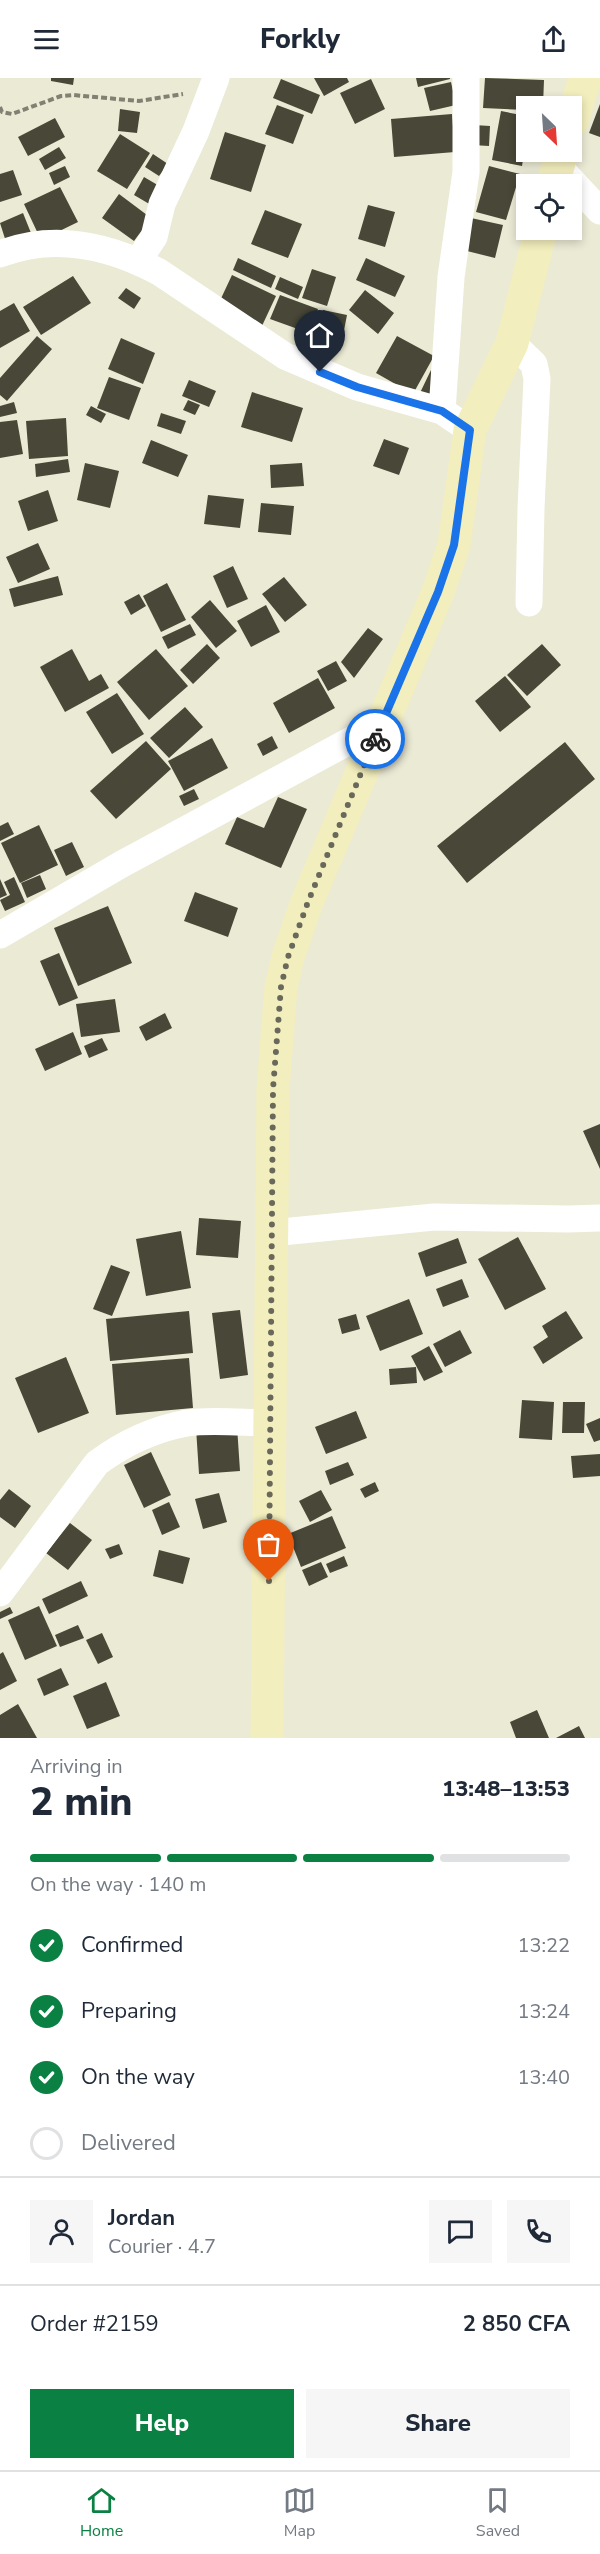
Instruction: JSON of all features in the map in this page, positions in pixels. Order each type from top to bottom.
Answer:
[{"type":"street","points":[[442,411],[451,277],[466,172],[466,78]]},
{"type":"street","points":[[580,96],[585,78]]},
{"type":"street","points":[[138,261],[154,237],[162,204],[196,130],[213,82]]},
{"type":"street","points":[[558,167],[600,211]]},
{"type":"street","points":[[267,1738],[272,1423],[273,1089],[281,987],[288,957],[308,902],[438,592],[454,545],[470,430],[512,343],[538,240]]},
{"type":"street","points":[[0,255],[18,247],[48,242],[77,243],[138,261],[159,272],[285,356],[357,387],[442,411],[470,430]]},
{"type":"street","points":[[512,343],[534,364],[537,379],[529,603]]},
{"type":"street","points":[[0,935],[122,864],[381,724]]},
{"type":"street","points":[[271,1233],[434,1217],[568,1220],[600,1218]]},
{"type":"street","points":[[0,1593],[97,1463],[116,1449],[137,1438],[188,1423],[272,1423]]},
{"type":"path","points":[[0,107],[2,112],[12,114],[42,101],[72,94],[140,101],[213,82]]},
{"type":"building","points":[[51,78],[74,78],[73,85],[51,81]]},
{"type":"building","points":[[314,78],[347,78],[349,82],[324,96]]},
{"type":"building","points":[[416,78],[450,78],[450,79],[418,87]]},
{"type":"building","points":[[485,78],[544,80],[543,96],[516,96],[516,110],[483,108]]},
{"type":"building","points":[[281,79],[320,95],[312,114],[273,98]]},
{"type":"building","points":[[371,79],[385,109],[355,124],[340,93]]},
{"type":"building","points":[[451,82],[456,105],[430,111],[424,88]]},
{"type":"building","points":[[600,104],[600,137],[589,133]]},
{"type":"building","points":[[277,105],[304,115],[293,144],[265,134]]},
{"type":"building","points":[[120,109],[140,112],[137,133],[118,131]]},
{"type":"building","points":[[501,111],[516,114],[516,162],[523,162],[522,166],[492,160]]},
{"type":"building","points":[[452,114],[455,152],[394,157],[391,119]]},
{"type":"building","points":[[55,118],[65,137],[28,156],[18,137]]},
{"type":"building","points":[[474,125],[490,126],[489,146],[472,145]]},
{"type":"building","points":[[225,132],[266,145],[251,192],[210,179]]},
{"type":"building","points":[[120,134],[150,153],[127,189],[97,171]]},
{"type":"building","points":[[59,147],[66,158],[45,170],[39,159]]},
{"type":"building","points":[[153,154],[168,164],[159,176],[145,167]]},
{"type":"building","points":[[65,166],[70,177],[54,185],[49,173]]},
{"type":"building","points":[[489,166],[520,174],[516,174],[516,187],[506,220],[476,212]]},
{"type":"building","points":[[13,170],[22,195],[0,202],[0,174]]},
{"type":"building","points":[[144,177],[161,187],[151,205],[134,195]]},
{"type":"building","points":[[60,187],[78,222],[41,240],[24,204]]},
{"type":"building","points":[[119,194],[151,218],[134,241],[102,218]]},
{"type":"building","points":[[368,205],[395,212],[385,247],[358,239]]},
{"type":"building","points":[[265,210],[302,224],[288,258],[251,244]]},
{"type":"building","points":[[23,213],[33,238],[8,248],[0,223]]},
{"type":"building","points":[[471,218],[503,225],[495,258],[463,250]]},
{"type":"building","points":[[238,258],[276,276],[271,288],[233,270]]},
{"type":"building","points":[[366,258],[405,276],[395,297],[356,280]]},
{"type":"building","points":[[312,269],[336,277],[327,306],[302,298]]},
{"type":"building","points":[[232,275],[276,296],[261,328],[217,307]]},
{"type":"building","points":[[73,276],[91,303],[41,335],[23,307]]},
{"type":"building","points":[[280,277],[303,287],[298,299],[275,289]]},
{"type":"building","points":[[126,288],[141,298],[134,309],[118,298]]},
{"type":"building","points":[[365,290],[394,313],[378,334],[349,310]]},
{"type":"building","points":[[280,295],[318,309],[309,333],[270,319]]},
{"type":"building","points":[[14,303],[30,331],[0,348],[0,311]]},
{"type":"building","points":[[323,310],[347,315],[340,351],[315,345]]},
{"type":"building","points":[[37,336],[52,349],[7,401],[0,395],[0,378]]},
{"type":"building","points":[[397,336],[434,356],[413,394],[376,373]]},
{"type":"building","points":[[121,338],[155,353],[143,384],[108,369]]},
{"type":"building","points":[[431,370],[433,404],[418,397]]},
{"type":"building","points":[[109,377],[141,388],[129,420],[97,408]]},
{"type":"building","points":[[189,380],[216,391],[209,407],[182,396]]},
{"type":"building","points":[[252,392],[303,408],[292,442],[241,427]]},
{"type":"building","points":[[188,400],[200,405],[195,415],[183,410]]},
{"type":"building","points":[[14,402],[17,413],[0,417],[0,406]]},
{"type":"building","points":[[91,406],[106,414],[101,423],[86,415]]},
{"type":"building","points":[[161,413],[186,421],[181,434],[157,426]]},
{"type":"building","points":[[66,418],[68,456],[29,459],[26,421]]},
{"type":"building","points":[[17,420],[23,454],[0,458],[0,422]]},
{"type":"building","points":[[384,439],[409,448],[399,475],[373,466]]},
{"type":"building","points":[[151,440],[188,455],[178,477],[142,463]]},
{"type":"building","points":[[68,459],[70,472],[36,477],[35,464]]},
{"type":"building","points":[[85,463],[119,471],[110,508],[77,500]]},
{"type":"building","points":[[302,463],[304,486],[271,488],[270,465]]},
{"type":"building","points":[[48,490],[58,521],[28,531],[18,501]]},
{"type":"building","points":[[208,495],[244,499],[240,528],[204,524]]},
{"type":"building","points":[[261,503],[294,506],[291,535],[258,532]]},
{"type":"building","points":[[38,543],[50,569],[18,583],[6,557]]},
{"type":"building","points":[[233,566],[248,599],[227,608],[213,576]]},
{"type":"building","points":[[58,576],[63,595],[14,607],[9,589]]},
{"type":"building","points":[[284,577],[307,605],[285,622],[262,594]]},
{"type":"building","points":[[167,583],[186,620],[161,632],[143,596]]},
{"type":"building","points":[[139,594],[146,606],[131,615],[124,602]]},
{"type":"building","points":[[210,600],[237,631],[216,648],[191,617]]},
{"type":"building","points":[[266,605],[280,632],[251,647],[237,621]]},
{"type":"building","points":[[190,624],[196,635],[168,649],[162,637]]},
{"type":"building","points":[[368,628],[383,639],[354,678],[341,662]]},
{"type":"building","points":[[207,644],[220,658],[193,684],[180,670]]},
{"type":"building","points":[[542,644],[561,665],[527,696],[507,675]]},
{"type":"building","points":[[72,649],[89,681],[101,674],[109,688],[65,712],[40,667]]},
{"type":"building","points":[[156,649],[188,686],[149,720],[117,682]]},
{"type":"building","points":[[336,661],[347,681],[328,691],[317,671]]},
{"type":"building","points":[[505,676],[531,707],[500,732],[475,701]]},
{"type":"building","points":[[318,678],[335,708],[289,733],[273,703]]},
{"type":"building","points":[[117,693],[144,734],[112,754],[86,712]]},
{"type":"building","points":[[185,707],[203,727],[169,758],[150,738]]},
{"type":"building","points":[[272,736],[278,748],[263,756],[257,744]]},
{"type":"building","points":[[212,738],[228,768],[184,791],[168,761]]},
{"type":"building","points":[[146,741],[171,769],[116,819],[90,791]]},
{"type":"building","points":[[565,742],[595,779],[467,883],[437,846]]},
{"type":"building","points":[[194,789],[199,799],[184,806],[179,796]]},
{"type":"building","points":[[278,797],[307,809],[281,868],[225,844],[237,817],[264,828]]},
{"type":"building","points":[[8,822],[14,834],[0,841],[0,826]]},
{"type":"building","points":[[39,825],[58,865],[20,883],[1,843]]},
{"type":"building","points":[[72,842],[84,867],[66,876],[54,850]]},
{"type":"building","points":[[40,875],[46,889],[27,898],[21,883]]},
{"type":"building","points":[[14,877],[25,902],[5,911],[0,900],[10,895],[4,882]]},
{"type":"building","points":[[0,879],[7,895],[0,898]]},
{"type":"building","points":[[195,892],[238,908],[228,937],[184,921]]},
{"type":"building","points":[[108,906],[132,963],[78,986],[54,928]]},
{"type":"building","points":[[59,953],[78,998],[59,1006],[40,961]]},
{"type":"building","points":[[115,999],[120,1032],[81,1037],[76,1004]]},
{"type":"building","points":[[165,1013],[172,1028],[146,1041],[139,1027]]},
{"type":"building","points":[[73,1032],[82,1054],[45,1071],[35,1049]]},
{"type":"building","points":[[102,1038],[108,1050],[89,1058],[84,1046]]},
{"type":"building","points":[[600,1124],[600,1169],[583,1131]]},
{"type":"building","points":[[199,1218],[241,1221],[238,1258],[196,1255]]},
{"type":"building","points":[[181,1231],[191,1288],[146,1296],[136,1239]]},
{"type":"building","points":[[518,1237],[546,1289],[505,1310],[478,1259]]},
{"type":"building","points":[[458,1238],[467,1263],[426,1277],[418,1253]]},
{"type":"building","points":[[111,1265],[130,1272],[112,1316],[93,1309]]},
{"type":"building","points":[[462,1279],[469,1297],[443,1307],[436,1289]]},
{"type":"building","points":[[409,1299],[423,1334],[380,1351],[366,1316]]},
{"type":"building","points":[[240,1310],[248,1375],[220,1379],[212,1313]]},
{"type":"building","points":[[189,1311],[193,1353],[110,1361],[106,1319]]},
{"type":"building","points":[[566,1311],[583,1338],[543,1364],[533,1347],[548,1337],[542,1326]]},
{"type":"building","points":[[356,1314],[360,1329],[342,1334],[338,1319]]},
{"type":"building","points":[[460,1330],[472,1353],[445,1367],[433,1344]]},
{"type":"building","points":[[429,1346],[443,1372],[424,1381],[411,1356]]},
{"type":"building","points":[[66,1357],[89,1413],[38,1433],[15,1378]]},
{"type":"building","points":[[189,1358],[193,1408],[116,1415],[112,1364]]},
{"type":"building","points":[[416,1367],[417,1383],[390,1385],[389,1369]]},
{"type":"building","points":[[522,1400],[554,1402],[552,1440],[519,1438]]},
{"type":"building","points":[[563,1402],[585,1402],[584,1433],[562,1433]]},
{"type":"building","points":[[356,1411],[367,1438],[326,1454],[315,1427]]},
{"type":"building","points":[[600,1418],[600,1440],[594,1442],[586,1424]]},
{"type":"building","points":[[237,1426],[240,1471],[199,1474],[196,1428]]},
{"type":"building","points":[[151,1452],[171,1495],[144,1508],[124,1465]]},
{"type":"building","points":[[600,1454],[600,1476],[573,1478],[571,1456]]},
{"type":"building","points":[[348,1462],[354,1475],[330,1485],[325,1471]]},
{"type":"building","points":[[375,1482],[379,1491],[365,1498],[360,1489]]},
{"type":"building","points":[[9,1489],[31,1506],[15,1528],[0,1517],[0,1500]]},
{"type":"building","points":[[321,1490],[332,1510],[310,1522],[299,1501]]},
{"type":"building","points":[[219,1493],[227,1522],[203,1529],[195,1499]]},
{"type":"building","points":[[169,1502],[180,1527],[162,1535],[152,1510]]},
{"type":"building","points":[[332,1516],[346,1548],[301,1567],[288,1534]]},
{"type":"building","points":[[70,1523],[92,1540],[68,1570],[46,1553]]},
{"type":"building","points":[[119,1544],[123,1554],[110,1559],[105,1549]]},
{"type":"building","points":[[159,1550],[190,1558],[183,1584],[153,1576]]},
{"type":"building","points":[[344,1556],[348,1566],[330,1573],[326,1564]]},
{"type":"building","points":[[321,1562],[328,1577],[309,1586],[302,1570]]},
{"type":"building","points":[[81,1581],[88,1596],[49,1614],[42,1599]]},
{"type":"building","points":[[39,1606],[57,1646],[25,1660],[8,1620]]},
{"type":"building","points":[[10,1607],[13,1613],[0,1619],[0,1612]]},
{"type":"building","points":[[78,1625],[84,1638],[60,1647],[55,1635]]},
{"type":"building","points":[[102,1633],[113,1657],[98,1664],[86,1640]]},
{"type":"building","points":[[3,1652],[17,1681],[0,1690],[0,1654]]},
{"type":"building","points":[[61,1668],[69,1685],[44,1696],[37,1679]]},
{"type":"building","points":[[106,1682],[120,1716],[87,1729],[73,1696]]},
{"type":"building","points":[[18,1704],[37,1738],[0,1738],[0,1715]]},
{"type":"building","points":[[537,1710],[549,1738],[516,1738],[510,1722]]},
{"type":"building","points":[[579,1726],[585,1738],[556,1738]]},
{"type":"way so far","points":[[269,1581],[273,1089],[281,987],[288,957],[308,902],[375,739]]},
{"type":"route","points":[[320,372],[357,387],[442,411],[470,430],[454,545],[438,592],[375,739]]}]
